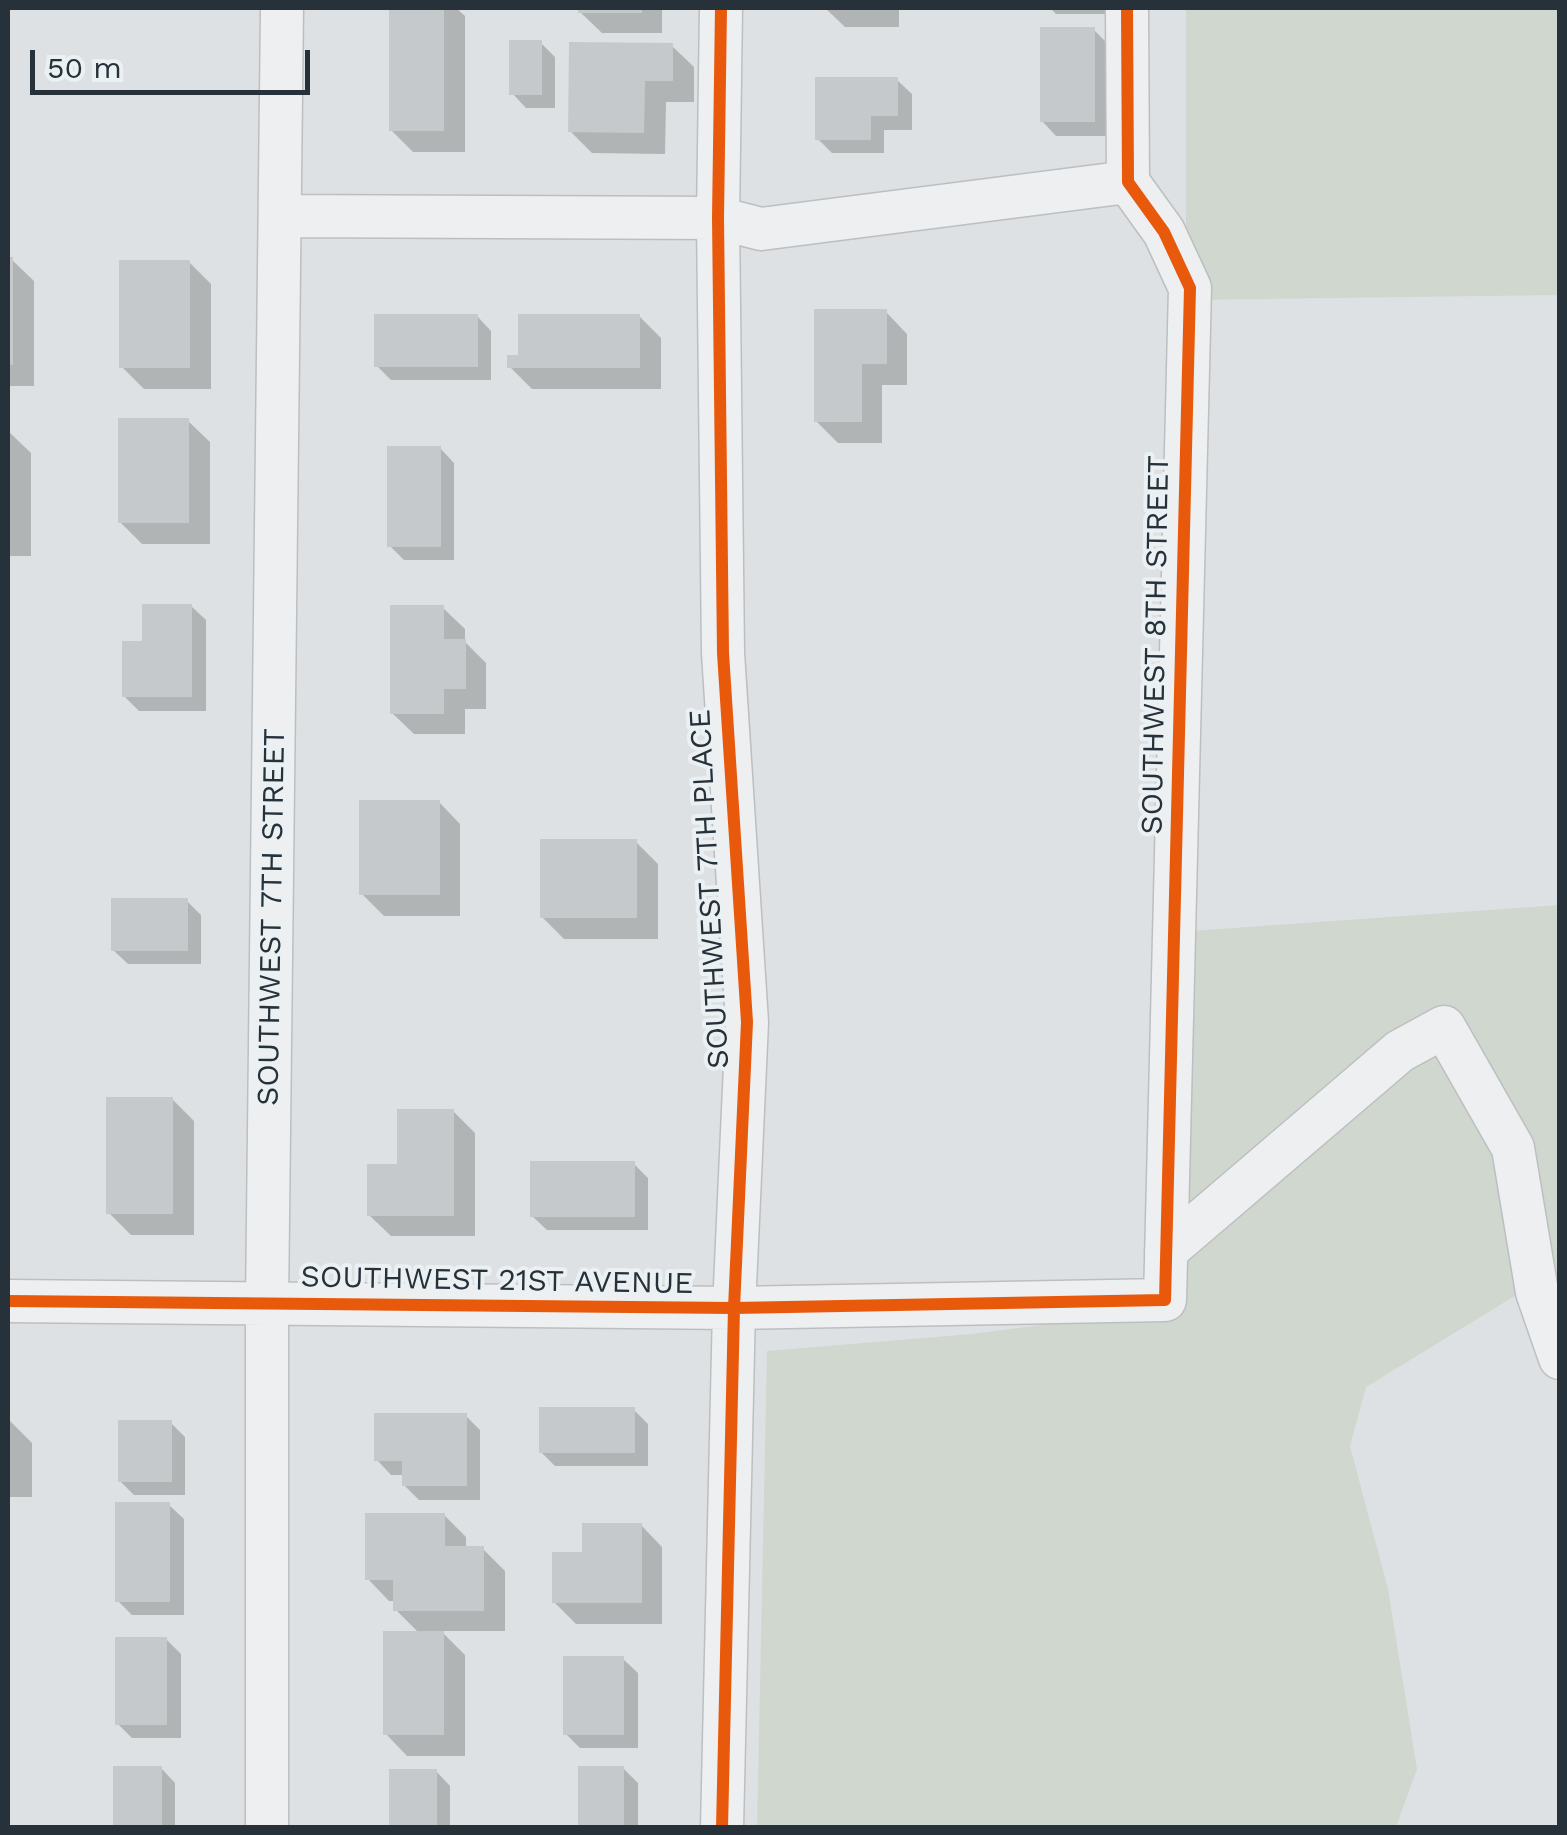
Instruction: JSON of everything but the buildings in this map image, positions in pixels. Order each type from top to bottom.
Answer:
[{"type":"street","name":"SOUTHWEST 7TH STREET","points":[[267,1828],[267,1304],[282,8]]},
{"type":"street","name":"SOUTHWEST 7TH PLACE","points":[[721,8],[718,218],[722,653],[748,1022],[734,1308],[722,1828]]},
{"type":"street","points":[[280,216],[718,218],[761,229],[1128,182],[1127,8]]},
{"type":"street","name":"SOUTHWEST 8TH STREET","points":[[1128,182],[1164,232],[1190,288],[1165,1300]]},
{"type":"street","points":[[1166,1251],[1400,1051],[1444,1028],[1513,1148],[1537,1292],[1560,1358]]},
{"type":"street","name":"SOUTHWEST 21ST AVENUE","points":[[8,1301],[734,1308],[1165,1300]]},
{"type":"shaded area","points":[[1186,8],[1559,8],[1559,295],[1186,300]]},
{"type":"shaded area","points":[[1559,905],[1559,1274],[1523,1291],[1366,1387],[1350,1446],[1388,1589],[1417,1769],[1396,1827],[757,1828],[767,1351],[972,1334],[1177,1307],[1191,931]]},
{"type":"cycle path","points":[[721,8],[718,218],[723,653],[747,1022],[734,1308],[722,1828]]},
{"type":"cycle path","points":[[8,1301],[734,1308],[1165,1300],[1190,288],[1164,232],[1128,182],[1127,8]]}]
